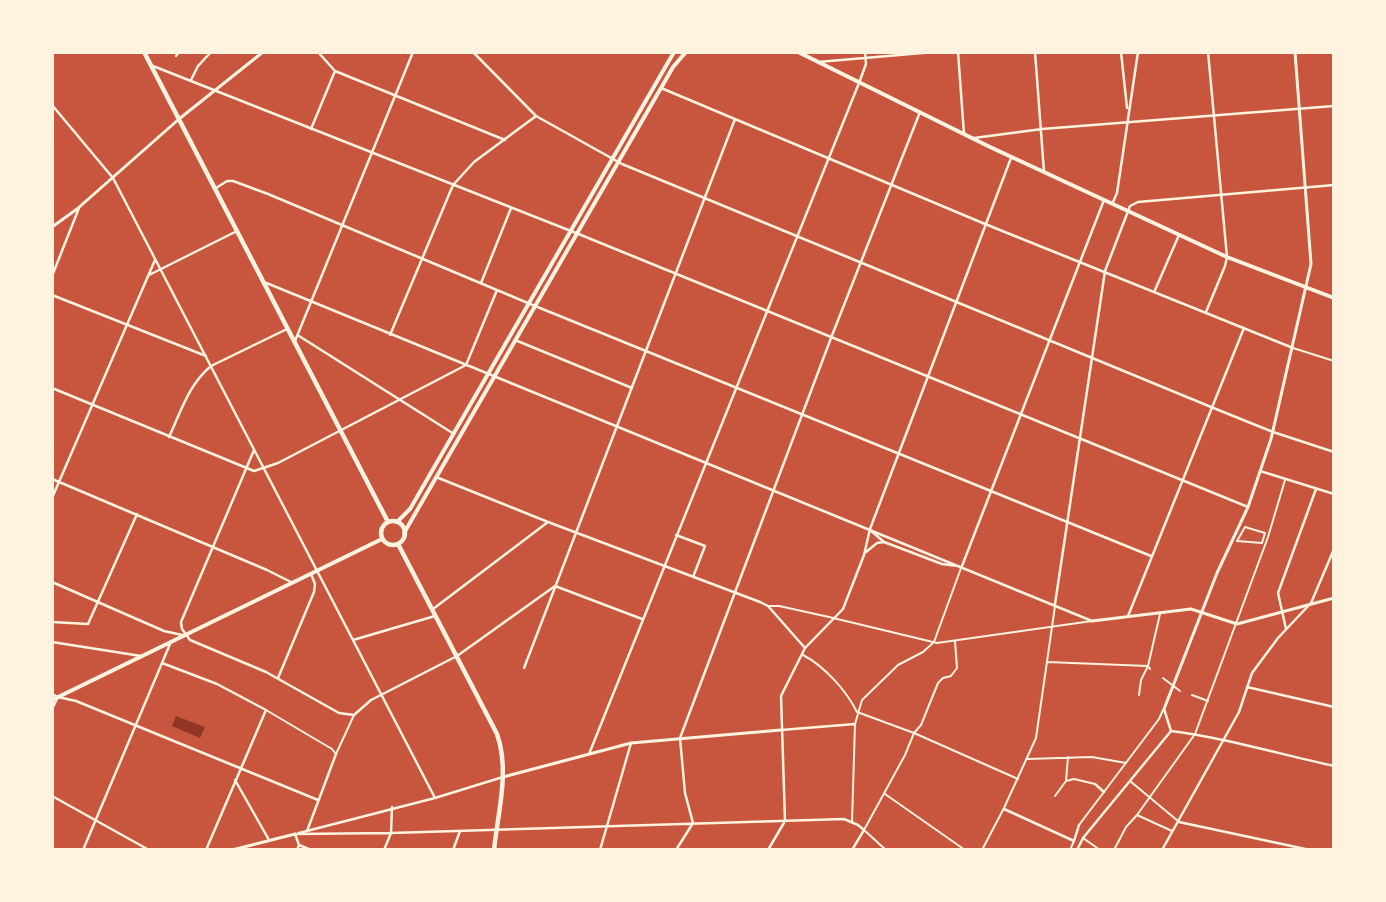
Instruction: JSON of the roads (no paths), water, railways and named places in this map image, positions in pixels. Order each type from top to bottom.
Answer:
[{"type":"main road","points":[[144,52],[388,522]]},
{"type":"main road","points":[[398,522],[410,509],[490,373],[674,52]]},
{"type":"main road","points":[[398,544],[673,67],[686,52]]},
{"type":"main road","points":[[798,52],[972,138],[1113,202],[1227,257],[1334,298]]},
{"type":"main road","points":[[382,539],[382,529],[388,522],[398,522],[402,526],[404,533]]},
{"type":"main road","points":[[52,700],[382,539]]},
{"type":"main road","points":[[382,539],[390,545],[398,544]]},
{"type":"main road","points":[[398,544],[497,734],[503,758],[503,777],[494,850]]},
{"type":"street","points":[[176,56],[179,52]]},
{"type":"street","points":[[191,80],[198,66],[211,52]]},
{"type":"street","points":[[52,226],[80,207],[179,119],[263,52]]},
{"type":"street","points":[[318,52],[335,71],[505,140]]},
{"type":"street","points":[[294,342],[299,336],[413,52]]},
{"type":"street","points":[[473,52],[536,116],[613,160],[704,200],[1211,407],[1273,432],[1334,452]]},
{"type":"street","points":[[590,754],[676,535],[859,83],[866,52]]},
{"type":"street","points":[[817,62],[934,52]]},
{"type":"street","points":[[958,52],[964,134]]},
{"type":"street","points":[[1035,52],[1044,172]]},
{"type":"street","points":[[1113,202],[1117,192],[1128,123],[1121,52]]},
{"type":"street","points":[[1127,112],[1138,52]]},
{"type":"street","points":[[1206,312],[1227,257],[1208,52]]},
{"type":"street","points":[[1070,850],[1079,825],[1160,719],[1217,573],[1248,508],[1273,432],[1311,264],[1300,108],[1294,52]]},
{"type":"street","points":[[151,66],[191,80],[577,233],[1248,508]]},
{"type":"street","points":[[311,129],[335,71]]},
{"type":"street","points":[[661,88],[985,224],[1155,290],[1293,348],[1334,361]]},
{"type":"street","points":[[52,105],[113,178],[435,798]]},
{"type":"street","points":[[972,138],[1042,129],[1334,106]]},
{"type":"street","points":[[676,850],[693,823],[685,793],[680,738],[831,338],[920,112]]},
{"type":"street","points":[[390,335],[452,185],[474,162],[536,116]]},
{"type":"street","points":[[524,668],[734,119]]},
{"type":"street","points":[[768,850],[785,821],[780,730],[781,696],[805,648],[843,609],[926,376],[1012,156]]},
{"type":"street","points":[[216,188],[227,181],[233,181],[530,304],[803,413],[1151,556]]},
{"type":"street","points":[[982,850],[1018,780],[1036,738],[1105,271],[1128,209],[1138,202],[1334,185]]},
{"type":"street","points":[[852,822],[857,712],[862,700],[875,685],[898,665],[923,652],[934,642],[1104,199]]},
{"type":"street","points":[[52,276],[80,207]]},
{"type":"street","points":[[481,283],[511,208]]},
{"type":"street","points":[[149,275],[237,232]]},
{"type":"street","points":[[1155,290],[1179,234]]},
{"type":"street","points":[[52,498],[155,260]]},
{"type":"street","points":[[264,282],[390,335],[495,375],[1055,604],[1092,621]]},
{"type":"street","points":[[52,388],[246,469],[254,471],[264,469],[402,400],[466,365],[498,290]]},
{"type":"street","points":[[52,295],[206,356]]},
{"type":"street","points":[[1128,616],[1244,328]]},
{"type":"street","points":[[169,437],[196,379],[211,366],[287,329]]},
{"type":"street","points":[[299,336],[454,434]]},
{"type":"street","points":[[515,340],[632,388]]},
{"type":"street","points":[[254,450],[181,622],[182,629],[190,640],[278,678],[339,713],[354,715]]},
{"type":"street","points":[[1260,471],[1334,494]]},
{"type":"street","points":[[436,477],[768,606],[779,606],[934,642],[956,641],[1052,628],[1161,611],[1191,609],[1237,624],[1283,610],[1334,598]]},
{"type":"street","points":[[52,479],[212,546],[292,583]]},
{"type":"street","points":[[1114,850],[1122,833],[1149,799],[1195,734],[1277,512],[1285,480]]},
{"type":"street","points":[[1286,629],[1278,593],[1297,546],[1316,489]]},
{"type":"street","points":[[52,622],[88,624],[137,514]]},
{"type":"street","points":[[432,610],[548,522]]},
{"type":"street","points":[[1244,527],[1265,533],[1262,543],[1237,541],[1244,527]]},
{"type":"street","points":[[870,529],[884,542],[942,564],[962,566]]},
{"type":"street","points":[[676,535],[704,546],[693,577]]},
{"type":"street","points":[[864,554],[877,543],[884,542]]},
{"type":"street","points":[[1162,850],[1225,740],[1239,712],[1247,687],[1260,660],[1311,603],[1334,550]]},
{"type":"street","points":[[278,678],[314,592],[315,584],[311,574]]},
{"type":"street","points":[[52,582],[172,634],[186,635]]},
{"type":"street","points":[[555,586],[643,620]]},
{"type":"street","points":[[306,830],[337,758],[336,754],[354,715],[371,700],[457,656],[555,586]]},
{"type":"street","points":[[768,606],[805,648]]},
{"type":"street","points":[[1139,695],[1141,680],[1148,666],[1161,611]]},
{"type":"street","points":[[353,640],[435,616]]},
{"type":"street","points":[[852,850],[885,794],[914,734],[921,725],[938,683],[943,678],[951,676],[957,668],[956,641]]},
{"type":"street","points":[[52,642],[142,656]]},
{"type":"street","points":[[83,850],[170,643]]},
{"type":"street","points":[[803,655],[814,661],[851,701],[857,712],[914,734],[1018,780]]},
{"type":"street","points":[[1047,662],[1148,666]]},
{"type":"street","points":[[162,663],[217,684],[266,710],[332,749],[336,754]]},
{"type":"street","points":[[1148,666],[1150,670]]},
{"type":"street","points":[[1163,678],[1180,691]]},
{"type":"street","points":[[1247,687],[1334,707]]},
{"type":"street","points":[[52,694],[58,698],[76,701],[318,800]]},
{"type":"street","points":[[1192,695],[1208,701]]},
{"type":"street","points":[[52,709],[58,698]]},
{"type":"street","points":[[1164,709],[1171,731]]},
{"type":"street","points":[[206,850],[266,710]]},
{"type":"street","points":[[232,850],[392,807],[435,798],[503,777],[631,743],[855,724]]},
{"type":"street","points":[[1171,731],[1225,740],[1275,754],[1334,766]]},
{"type":"street","points":[[1077,850],[1083,838],[1171,731]]},
{"type":"street","points":[[600,850],[631,743]]},
{"type":"street","points":[[1055,796],[1066,781],[1068,758]]},
{"type":"street","points":[[1027,760],[1108,759],[1126,763]]},
{"type":"street","points":[[235,779],[269,840]]},
{"type":"street","points":[[1066,781],[1074,779],[1095,784],[1104,792]]},
{"type":"street","points":[[1130,781],[1178,822],[1310,850]]},
{"type":"street","points":[[885,794],[965,850]]},
{"type":"street","points":[[52,796],[149,850]]},
{"type":"street","points":[[384,850],[390,833],[392,807]]},
{"type":"street","points":[[1004,809],[1074,841]]},
{"type":"street","points":[[1137,815],[1173,832]]},
{"type":"street","points":[[295,834],[390,833],[496,828],[844,819],[864,830],[886,850]]},
{"type":"street","points":[[453,850],[460,831]]},
{"type":"street","points":[[295,834],[299,845],[311,850]]},
{"type":"street","points":[[1076,834],[1100,850]]},
{"type":"street","points":[[296,850],[299,845]]}]
